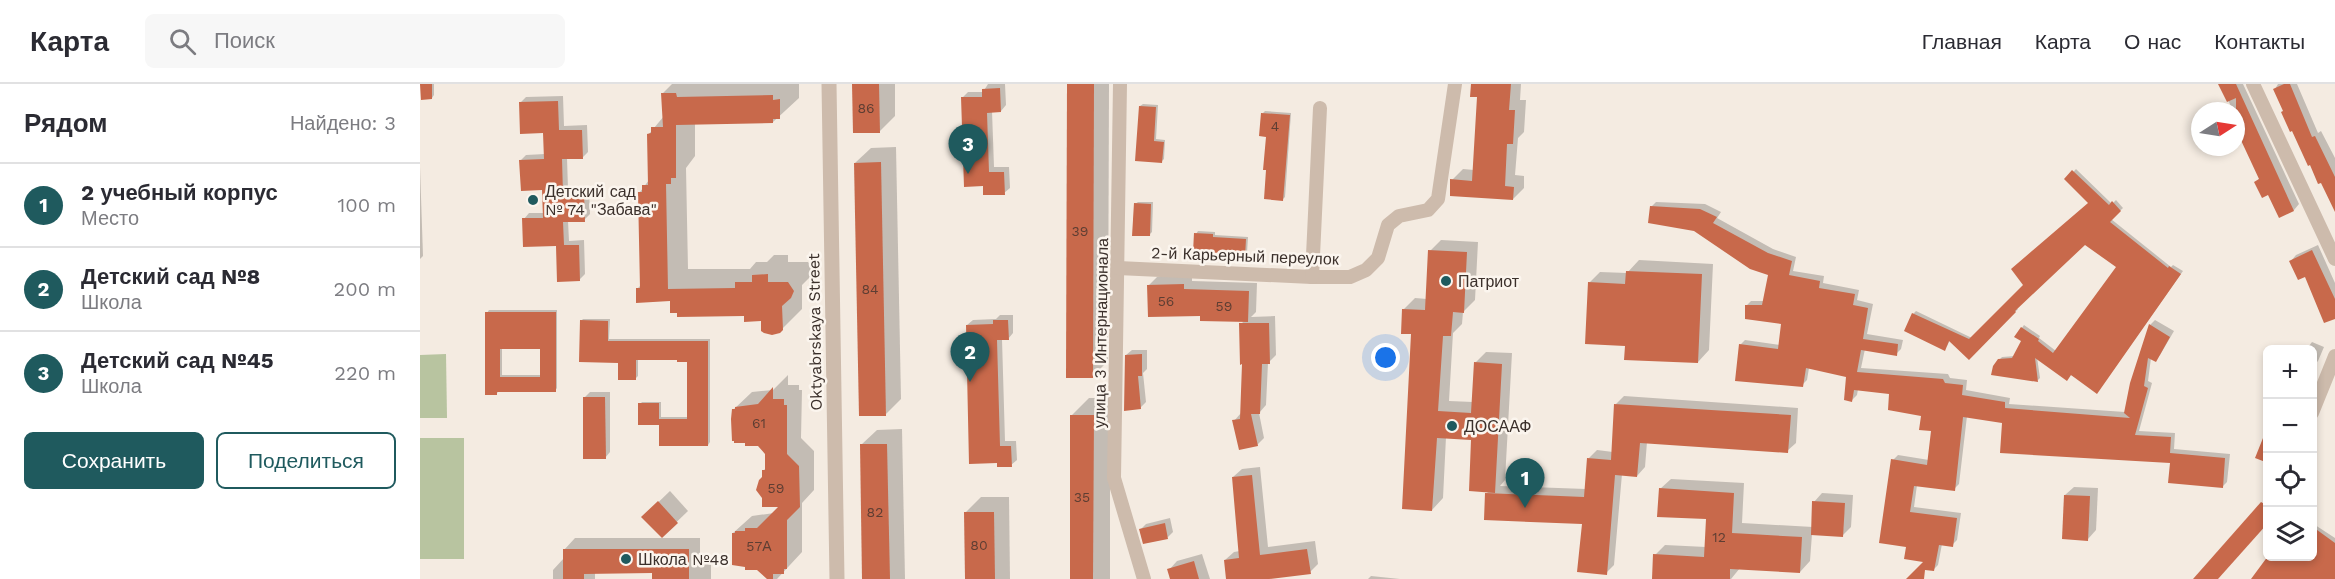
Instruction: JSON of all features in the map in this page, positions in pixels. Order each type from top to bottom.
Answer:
[{"type":"street","name":"Oktyabrskaya Street","points":[[829,84],[837,579]]},
{"type":"street","name":"улица 3 Интернационала","points":[[1120,84],[1114,478],[1144,579]]},
{"type":"street","name":"2-й Карьерный переулок","points":[[1118,268],[1312,277],[1350,277],[1366,270],[1378,258],[1388,225],[1399,216],[1428,210],[1438,199],[1455,84]]},
{"type":"street","points":[[2253,84],[2335,259]]},
{"type":"street","points":[[1312,277],[1320,108]]},
{"type":"street","points":[[2317,403],[2335,356]]},
{"type":"green space","points":[[446,354],[447,418],[420,418],[420,355]]},
{"type":"green space","points":[[420,438],[464,438],[464,559],[420,559]]},
{"type":"building","points":[[420,84],[432,84],[432,99],[421,100]]},
{"type":"building","points":[[852,84],[879,84],[880,133],[853,133]]},
{"type":"building","points":[[1067,84],[1094,84],[1093,378],[1066,378]]},
{"type":"building","points":[[1471,84],[1511,84],[1509,110],[1515,110],[1513,144],[1507,144],[1505,186],[1514,187],[1513,200],[1450,196],[1450,179],[1472,181],[1477,97],[1470,97]]},
{"type":"building","points":[[2218,84],[2236,84],[2244,102],[2236,102],[2236,98],[2227,102]]},
{"type":"building","points":[[2290,84],[2312,137],[2315,136],[2335,177],[2335,212],[2321,183],[2318,184],[2310,165],[2308,166],[2281,112],[2283,111],[2273,89]]},
{"type":"building","points":[[1000,88],[1001,112],[987,113],[989,172],[1004,172],[1005,195],[983,195],[983,186],[964,187],[961,97],[982,97],[982,89]]},
{"type":"building","points":[[661,93],[676,93],[677,97],[773,95],[773,100],[780,99],[780,119],[773,119],[773,123],[676,125],[676,178],[671,178],[671,184],[666,184],[668,289],[735,288],[735,282],[752,282],[752,275],[768,274],[768,282],[788,282],[794,291],[791,298],[782,306],[783,330],[780,333],[772,335],[764,333],[761,331],[761,321],[744,322],[744,316],[677,317],[677,313],[670,313],[670,301],[636,303],[636,288],[640,288],[638,192],[642,192],[642,185],[648,185],[647,134],[651,133],[651,127],[663,127]]},
{"type":"building","points":[[558,101],[559,130],[582,130],[583,159],[562,159],[563,194],[584,193],[585,222],[563,222],[564,245],[579,245],[580,281],[557,282],[556,246],[523,247],[522,218],[543,218],[542,190],[521,191],[519,160],[544,159],[543,133],[520,134],[519,102]]},
{"type":"building","points":[[2245,104],[2294,211],[2279,218],[2268,195],[2262,198],[2254,182],[2259,179],[2245,149]]},
{"type":"building","points":[[1139,106],[1156,107],[1154,141],[1164,142],[1162,163],[1135,161]]},
{"type":"building","points":[[1261,113],[1290,115],[1283,201],[1264,199],[1266,170],[1263,170],[1266,137],[1259,136]]},
{"type":"building","points":[[881,162],[886,416],[859,416],[854,163]]},
{"type":"building","points":[[2072,170],[2109,205],[2112,201],[2121,211],[2110,222],[2168,268],[2169,266],[2181,274],[2097,394],[2071,375],[2067,381],[2035,358],[2038,382],[1991,375],[1998,359],[2012,358],[2021,341],[2014,337],[2021,327],[2039,339],[2038,341],[2053,353],[2116,267],[2085,245],[2015,311],[1969,360],[1949,341],[1945,351],[1904,331],[1912,313],[1969,339],[2023,285],[2011,269],[2088,203],[2064,179]]},
{"type":"building","points":[[1134,203],[1151,204],[1150,236],[1132,236]]},
{"type":"building","points":[[1650,206],[1700,209],[1717,217],[1713,223],[1768,253],[1792,261],[1789,275],[1820,281],[1819,288],[1855,294],[1853,305],[1868,308],[1863,339],[1898,344],[1897,356],[1861,350],[1857,372],[1943,379],[1945,383],[1963,385],[1962,395],[2005,402],[2005,408],[2130,418],[2124,413],[2130,383],[2149,324],[2170,337],[2156,362],[2148,358],[2144,386],[2148,388],[2135,435],[2171,437],[2170,453],[2225,458],[2223,488],[2168,483],[2170,463],[2000,453],[2002,423],[1963,417],[1955,491],[1914,486],[1910,512],[1957,518],[1953,547],[1939,545],[1934,571],[1925,570],[1924,579],[1906,579],[1923,562],[1904,559],[1906,547],[1879,543],[1891,459],[1927,465],[1931,431],[1919,430],[1921,416],[1888,410],[1889,394],[1854,390],[1852,402],[1844,400],[1846,377],[1806,368],[1803,387],[1735,381],[1739,344],[1778,349],[1781,324],[1745,319],[1745,305],[1762,305],[1768,275],[1750,269],[1694,231],[1648,223]]},
{"type":"building","points":[[1194,233],[1246,239],[1245,257],[1226,256],[1226,253],[1193,252]]},
{"type":"building","name":"ДОСААФ","points":[[1428,250],[1467,252],[1464,313],[1453,312],[1451,336],[1443,336],[1438,411],[1471,413],[1474,362],[1502,364],[1495,493],[1469,491],[1471,440],[1437,438],[1432,511],[1402,509],[1411,334],[1401,334],[1402,309],[1425,310]]},
{"type":"building","points":[[2312,250],[2335,299],[2335,319],[2324,323],[2305,277],[2298,280],[2289,261]]},
{"type":"building","points":[[1626,271],[1702,274],[1698,363],[1624,360],[1625,346],[1585,344],[1588,282],[1625,284]]},
{"type":"building","points":[[1184,284],[1184,289],[1249,291],[1248,322],[1200,321],[1200,316],[1148,317],[1147,285]]},
{"type":"building","points":[[485,312],[556,312],[556,392],[497,392],[497,395],[485,395]],"holes":[[[500,349],[540,349],[540,377],[500,377]]]},
{"type":"building","points":[[580,320],[608,321],[608,341],[708,341],[708,446],[659,446],[659,425],[638,425],[638,403],[659,403],[659,419],[687,419],[687,362],[636,360],[636,380],[618,380],[618,363],[579,362]]},
{"type":"building","points":[[993,320],[1008,320],[1009,340],[997,340],[1000,446],[1011,446],[1012,467],[997,467],[997,463],[969,464],[966,325],[993,324]]},
{"type":"building","points":[[1239,323],[1269,323],[1270,364],[1262,364],[1260,414],[1251,414],[1258,446],[1239,450],[1232,420],[1240,419],[1242,364],[1240,365]]},
{"type":"building","points":[[1142,354],[1142,376],[1138,376],[1141,409],[1124,411],[1125,355]]},
{"type":"building","points":[[773,387],[773,399],[784,399],[784,405],[787,405],[787,454],[799,466],[800,507],[787,520],[787,569],[784,569],[784,574],[773,574],[773,579],[767,579],[757,570],[745,570],[745,567],[732,565],[732,533],[745,531],[745,528],[757,528],[778,507],[762,507],[762,498],[756,490],[762,477],[762,470],[765,470],[765,454],[758,446],[745,446],[745,443],[732,441],[731,419],[732,409],[758,404]]},
{"type":"building","points":[[583,397],[605,397],[606,459],[583,459]]},
{"type":"building","points":[[1614,404],[1791,415],[1788,453],[1640,443],[1637,477],[1615,475],[1607,575],[1577,572],[1582,524],[1484,520],[1485,493],[1584,497],[1587,458],[1611,460]]},
{"type":"building","points":[[1070,415],[1094,415],[1093,579],[1070,579]]},
{"type":"building","points":[[2263,438],[2263,461],[2255,458]]},
{"type":"building","points":[[860,444],[887,444],[890,579],[862,579]]},
{"type":"building","points":[[1252,475],[1260,555],[1307,549],[1311,574],[1269,579],[1226,579],[1224,560],[1239,558],[1232,477]]},
{"type":"building","points":[[1659,488],[1734,493],[1732,533],[1802,537],[1800,573],[1730,569],[1730,579],[1652,579],[1653,554],[1704,557],[1706,519],[1657,517]]},
{"type":"building","points":[[2064,495],[2090,496],[2088,541],[2062,539]]},
{"type":"building","points":[[658,501],[678,523],[662,538],[641,517]]},
{"type":"building","points":[[1812,501],[1845,503],[1843,537],[1811,535]]},
{"type":"building","points":[[2261,502],[2263,503],[2263,529],[2218,579],[2193,579]]},
{"type":"building","points":[[964,512],[994,512],[995,579],[965,579]]},
{"type":"building","points":[[1165,523],[1168,539],[1143,544],[1139,529]]},
{"type":"building","points":[[2317,530],[2335,543],[2335,579],[2251,579],[2264,561],[2317,561]]},
{"type":"building","name":"Школа №48","points":[[563,549],[689,549],[689,579],[652,579],[652,573],[584,574],[584,579],[563,579]]},
{"type":"building","points":[[1194,561],[1199,579],[1170,579],[1167,569]]},
{"type":"place","name":"Детский сад №45","points":[[968,174]]},
{"type":"place","name":"Детский сад № 74 \"Забава\"","points":[[533,200]]},
{"type":"place","name":"Патриот","points":[[1446,281]]},
{"type":"place","name":"Детский сад №8","points":[[970,382]]},
{"type":"place","name":"ДОСААФ","points":[[1452,426]]},
{"type":"place","name":"2 учебный корпус","points":[[1525,508]]},
{"type":"place","name":"Школа №48","points":[[626,559]]}]
